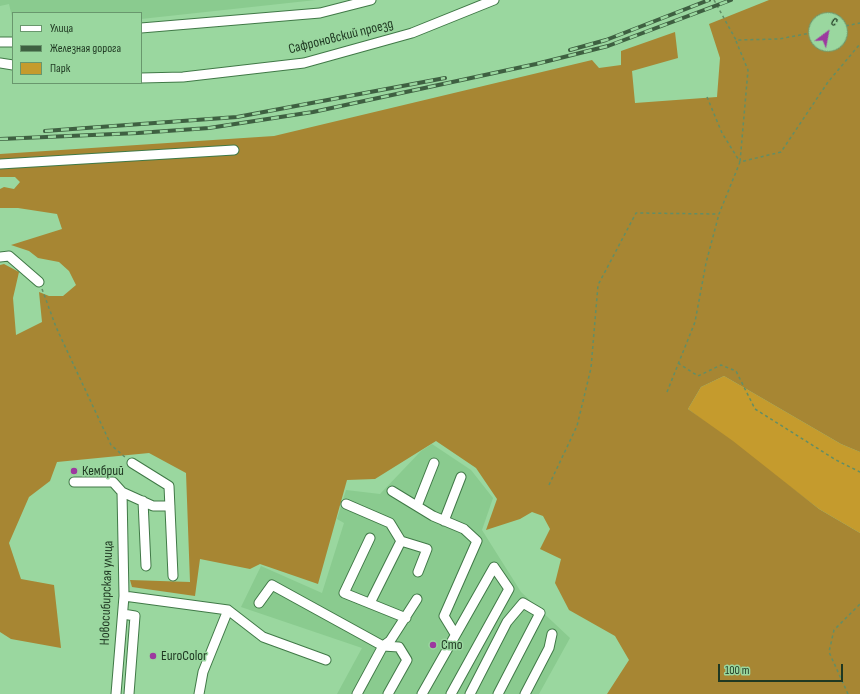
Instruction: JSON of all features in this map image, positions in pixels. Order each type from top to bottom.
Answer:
[{"type":"street","name":"Сафроновский проезд","points":[[142,28],[320,13],[371,0]]},
{"type":"street","name":"Сафроновский проезд","points":[[142,78],[183,77],[304,63],[412,33],[494,0]]},
{"type":"street","points":[[0,42],[12,42]]},
{"type":"street","points":[[0,63],[12,65]]},
{"type":"street","points":[[0,164],[234,150]]},
{"type":"street","points":[[0,257],[9,256],[39,282]]},
{"type":"street","points":[[132,463],[169,486],[173,576]]},
{"type":"street","points":[[417,506],[434,464]]},
{"type":"street","points":[[444,521],[461,477]]},
{"type":"street","points":[[74,482],[113,482],[122,492],[153,506],[170,506]]},
{"type":"street","points":[[392,491],[444,521],[464,529],[477,542],[444,616],[455,634]]},
{"type":"street","name":"Новосибирская улица","points":[[116,694],[124,596],[122,492]]},
{"type":"street","points":[[143,501],[146,566]]},
{"type":"street","points":[[346,504],[370,513],[390,523],[401,541],[427,549],[418,572]]},
{"type":"street","points":[[370,538],[344,594],[406,618]]},
{"type":"street","points":[[370,603],[401,541]]},
{"type":"street","points":[[422,694],[494,567],[509,589],[450,694]]},
{"type":"street","points":[[259,604],[272,585],[383,646],[399,647],[407,660],[388,694]]},
{"type":"street","points":[[124,596],[228,610],[263,637],[326,660]]},
{"type":"street","points":[[357,694],[383,646],[390,641],[417,599]]},
{"type":"street","points":[[470,694],[507,622],[523,603],[540,613],[498,694]]},
{"type":"street","points":[[199,694],[203,672],[228,610]]},
{"type":"street","points":[[123,614],[135,616],[129,694]]},
{"type":"street","points":[[525,694],[549,648],[552,634]]},
{"type":"street","points":[[119,657],[132,658]]},
{"type":"path","points":[[667,392],[695,322],[706,263],[719,214],[740,162],[748,70],[736,40],[714,0]]},
{"type":"path","points":[[848,25],[860,23]]},
{"type":"path","points":[[736,40],[779,39],[808,34]]},
{"type":"path","points":[[740,162],[782,152],[828,82],[860,44]]},
{"type":"path","points":[[707,97],[722,133],[740,162]]},
{"type":"path","points":[[549,485],[577,426],[591,368],[598,285],[636,213],[719,214]]},
{"type":"path","points":[[39,282],[56,327],[111,445],[132,463]]},
{"type":"path","points":[[678,363],[698,376],[721,365],[736,371],[755,410],[836,460],[860,472]]},
{"type":"path","points":[[848,694],[829,652],[834,630],[860,604]]},
{"type":"shaded area","points":[[0,0],[316,0],[142,19],[142,12],[12,12],[12,17],[9,4],[0,6]]},
{"type":"shaded area","points":[[769,0],[860,0],[860,452],[841,444],[724,376],[701,387],[688,409],[733,441],[819,509],[860,533],[860,694],[607,694],[629,660],[615,636],[569,610],[555,583],[561,559],[540,549],[550,529],[543,516],[532,512],[520,519],[486,530],[497,499],[476,468],[436,441],[375,479],[347,480],[318,584],[260,564],[250,569],[200,559],[195,596],[132,587],[130,580],[190,582],[186,473],[149,453],[57,462],[50,481],[29,497],[9,543],[21,579],[54,585],[61,648],[11,639],[0,632],[0,265],[4,264],[19,272],[13,298],[16,335],[42,322],[39,292],[49,296],[63,296],[76,285],[69,271],[59,262],[38,258],[29,251],[11,245],[62,229],[57,214],[18,208],[0,208],[0,189],[4,187],[14,189],[20,182],[15,177],[0,177],[0,154],[274,136],[592,60],[599,68],[621,65],[621,51],[675,32],[678,58],[632,71],[635,103],[717,97],[720,58],[709,24]]},
{"type":"shaded area","points":[[432,444],[471,470],[493,498],[482,530],[521,592],[570,638],[539,694],[337,694],[362,648],[241,607],[261,566],[322,593],[344,523],[337,519],[346,490],[380,494],[421,451]]},
{"type":"green space","points":[[724,376],[841,444],[860,452],[860,533],[819,509],[688,409],[701,387]]},
{"type":"railway","points":[[570,50],[606,40],[709,0]]},
{"type":"railway","points":[[0,139],[138,133],[209,128],[313,112],[536,64],[608,46],[731,0]]},
{"type":"railway","points":[[45,131],[237,117],[445,78]]},
{"type":"place","name":"Кембрий","points":[[74,471]]},
{"type":"place","name":"Сто","points":[[433,645]]},
{"type":"place","name":"EuroColor","points":[[153,656]]}]
